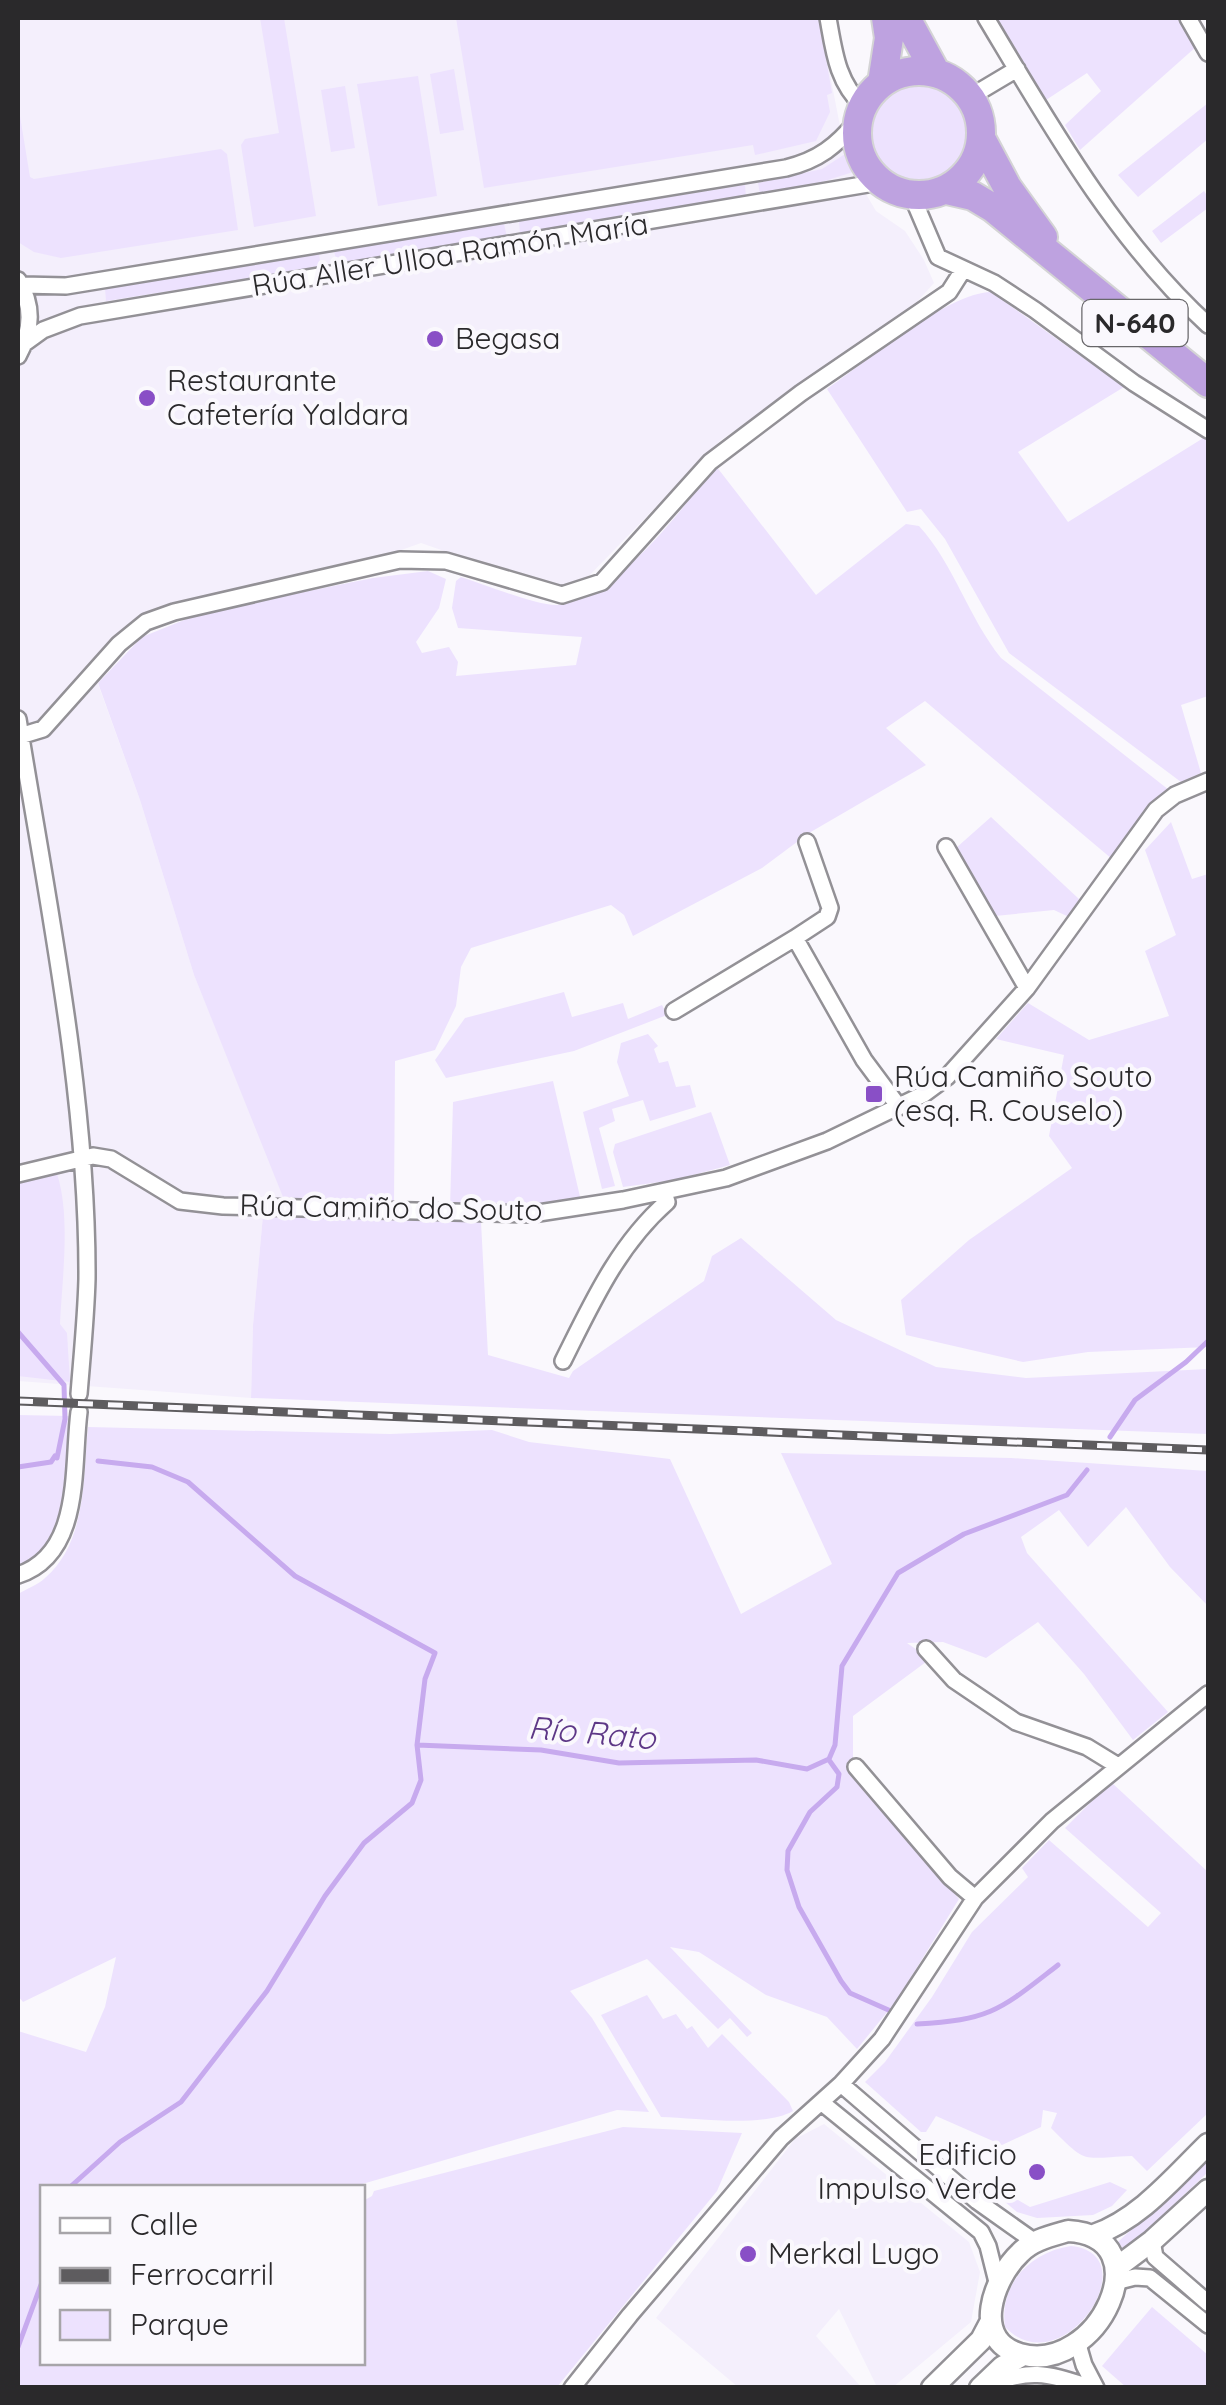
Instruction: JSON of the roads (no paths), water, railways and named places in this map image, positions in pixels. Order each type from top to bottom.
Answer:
[{"type":"highway","points":[[886,18],[888,38],[882,83],[860,113],[860,154],[880,182],[912,196],[947,190],[970,169],[982,140]]},
{"type":"highway","points":[[906,18],[936,73]]},
{"type":"highway","points":[[882,83],[908,72],[936,73],[950,78],[970,97]]},
{"type":"highway","name":"N-640","points":[[970,97],[980,118],[982,140],[1006,187],[1062,262]]},
{"type":"highway","name":"N-640","points":[[947,190],[973,196],[992,208],[1208,382]]},
{"type":"street","points":[[828,18],[841,78],[860,113]]},
{"type":"street","points":[[986,18],[1110,214],[1160,278],[1208,325]]},
{"type":"street","points":[[1188,18],[1208,54]]},
{"type":"street","points":[[970,97],[1017,70]]},
{"type":"street","name":"Rúa Aller Ulloa Ramón María","points":[[20,282],[36,287],[82,284],[786,168],[817,159],[840,142],[860,113]]},
{"type":"street","name":"Rúa Aller Ulloa Ramón María","points":[[21,350],[43,330],[80,316],[880,182]]},
{"type":"street","points":[[912,196],[938,256],[994,283],[1036,310],[1134,384],[1208,430]]},
{"type":"street","points":[[20,736],[43,729],[132,633],[146,622],[174,612],[400,560],[446,561],[562,595],[602,582],[710,462],[801,393],[949,292],[963,270]]},
{"type":"street","name":"Rúa Aller Ulloa Ramón María","points":[[20,282],[29,304],[30,324],[21,350]]},
{"type":"street","points":[[18,719],[72,1066],[82,1158],[86,1280],[79,1394]]},
{"type":"street","name":"Rúa Camiño do Souto","points":[[82,1158],[111,1160],[180,1201],[222,1206],[532,1214],[664,1192],[756,1167],[899,1108],[946,1077],[1027,988],[1156,810],[1176,795],[1208,781]]},
{"type":"street","points":[[674,1011],[827,917],[830,908],[806,842]]},
{"type":"street","points":[[946,847],[1027,988]]},
{"type":"street","points":[[795,938],[864,1060],[899,1108]]},
{"type":"street","points":[[18,1174],[82,1158]]},
{"type":"street","points":[[564,1361],[620,1256],[640,1226],[667,1202],[664,1192]]},
{"type":"street","points":[[18,1575],[40,1563],[56,1546],[68,1520],[79,1412]]},
{"type":"street","points":[[926,1649],[954,1680],[1016,1722],[1087,1747],[1118,1766]]},
{"type":"street","points":[[572,2388],[781,2138],[822,2102],[882,2038],[975,1898],[1052,1821],[1208,1694]]},
{"type":"street","points":[[856,1767],[950,1877],[975,1898]]},
{"type":"street","points":[[840,2084],[978,2201],[1035,2242]]},
{"type":"street","points":[[822,2102],[981,2232],[997,2282]]},
{"type":"street","points":[[1094,2236],[1119,2226],[1208,2144]]},
{"type":"street","points":[[1116,2275],[1208,2190]]},
{"type":"street","points":[[982,2388],[1002,2367],[1030,2355],[1058,2352],[1077,2342],[1106,2314],[1116,2275],[1110,2251],[1094,2236],[1068,2231],[1035,2242],[1020,2252],[997,2282],[991,2298],[991,2321],[998,2338],[1009,2350],[1030,2355],[1094,2388]]},
{"type":"street","points":[[1152,2241],[1155,2256],[1208,2304]]},
{"type":"street","points":[[1116,2275],[1150,2278],[1208,2325]]},
{"type":"street","points":[[932,2388],[981,2340],[991,2321]]},
{"type":"street","points":[[1077,2342],[1094,2388]]},
{"type":"street","points":[[982,2388],[1004,2379],[1043,2372],[1094,2388]]},
{"type":"waterway","name":"Río Rato","points":[[18,1332],[64,1385],[65,1419],[57,1458]]},
{"type":"waterway","name":"Río Rato","points":[[1110,1437],[1135,1400],[1208,1341]]},
{"type":"waterway","points":[[18,1467],[51,1462],[55,1456]]},
{"type":"waterway","name":"Río Rato","points":[[98,1461],[152,1467],[188,1482],[295,1576],[435,1653],[425,1679],[417,1745],[541,1750],[619,1763],[756,1760],[807,1769],[829,1759],[835,1745],[842,1666],[898,1573],[964,1534],[1067,1495],[1087,1470]]},
{"type":"waterway","points":[[72,2185],[120,2142],[181,2102],[267,1991],[325,1896],[364,1843],[412,1803],[421,1780],[417,1745]]},
{"type":"waterway","points":[[829,1760],[839,1774],[837,1787],[810,1812],[788,1851],[787,1870],[799,1907],[841,1981],[850,1993],[893,2012]]},
{"type":"waterway","points":[[917,2024],[963,2019],[994,2010],[1058,1965]]},
{"type":"waterway","points":[[18,2347],[40,2287]]},
{"type":"railway","points":[[18,1401],[1208,1450]]},
{"type":"place","name":"Begasa","points":[[435,339]]},
{"type":"place","name":"Restaurante Cafetería Yaldara","points":[[147,398]]},
{"type":"place","name":"Rúa Camiño Souto (esq. R. Couselo)","points":[[874,1094]]},
{"type":"place","name":"Edificio Impulso Verde","points":[[1037,2172]]},
{"type":"place","name":"Merkal Lugo","points":[[748,2254]]}]
